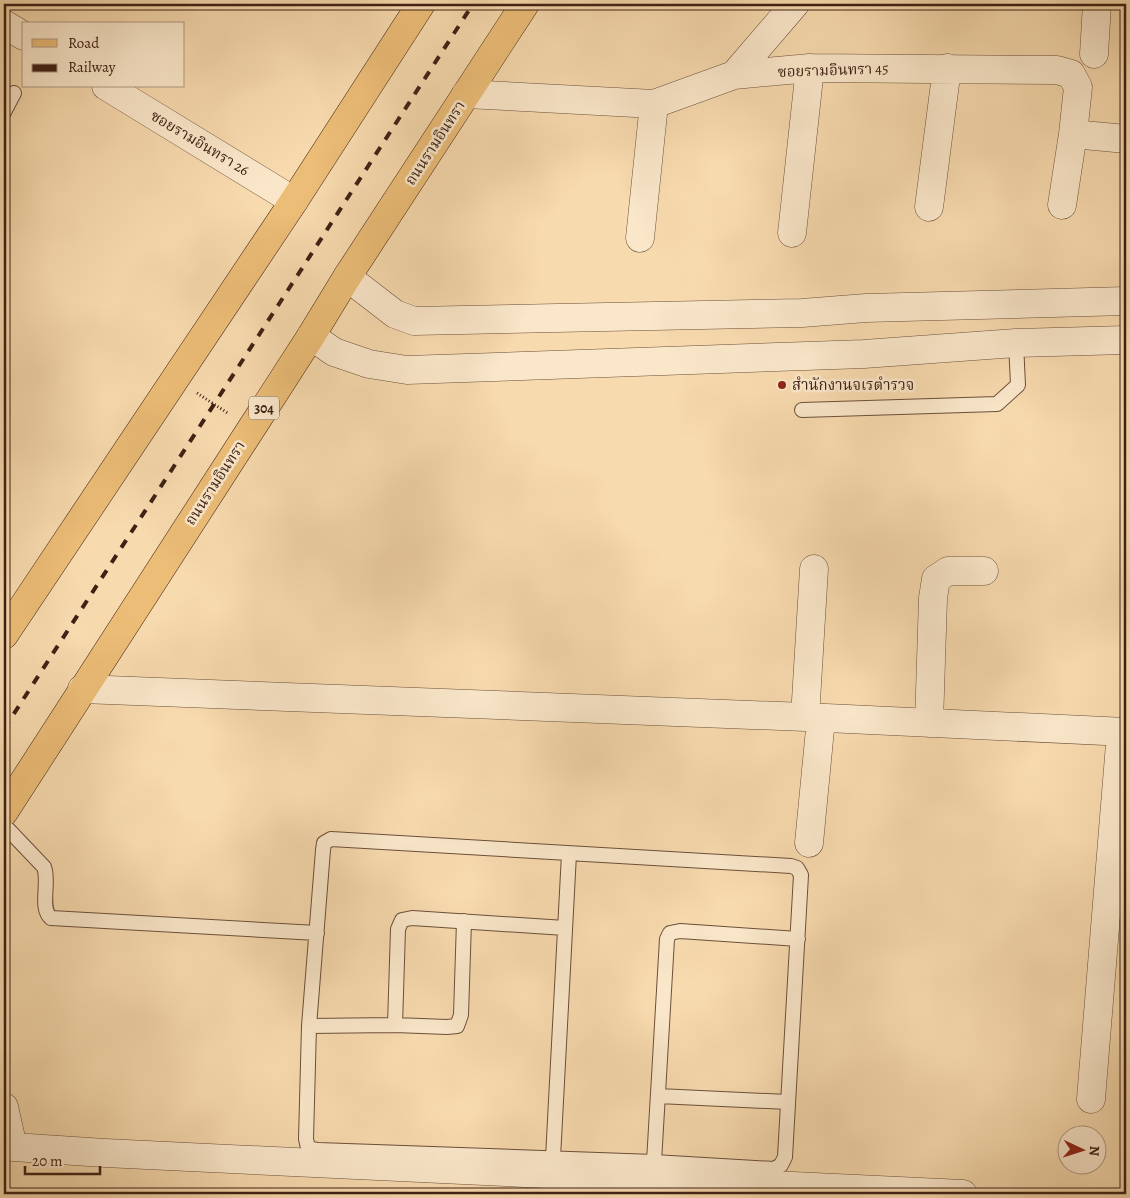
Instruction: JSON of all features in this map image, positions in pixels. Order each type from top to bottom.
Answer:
[{"type":"main road","points":[[4,636],[294,201],[421,4]]},
{"type":"main road","name":"ถนนรามอินทรา","points":[[4,812],[82,688],[311,336],[347,277],[525,4]]},
{"type":"street","points":[[734,75],[794,4]]},
{"type":"street","points":[[1094,54],[1098,4]]},
{"type":"street","points":[[4,24],[22,35]]},
{"type":"street","name":"ซอยรามอินทรา 45","points":[[466,94],[654,104],[734,75],[810,68],[1057,70],[1071,74],[1078,87],[1062,205]]},
{"type":"street","points":[[792,234],[810,68]]},
{"type":"street","points":[[929,207],[947,68]]},
{"type":"street","name":"ซอยรามอินทรา 26","points":[[109,88],[294,201]]},
{"type":"street","points":[[640,238],[654,104]]},
{"type":"street","points":[[1073,134],[1126,139]]},
{"type":"street","points":[[347,277],[395,314],[414,320],[802,313],[866,308],[1126,301]]},
{"type":"street","points":[[311,336],[334,352],[369,364],[407,370],[864,354],[1016,343],[1126,340]]},
{"type":"street","points":[[809,843],[813,718],[814,569]]},
{"type":"street","points":[[929,723],[936,580],[948,571],[984,570]]},
{"type":"street","points":[[82,688],[1124,732],[1116,929],[1091,1099]]},
{"type":"street","points":[[4,1107],[13,1147],[963,1194]]},
{"type":"lane","points":[[4,112],[14,93]]},
{"type":"lane","points":[[802,410],[997,404],[1018,385],[1016,343]]},
{"type":"lane","points":[[4,825],[44,867],[47,876],[45,909],[47,915],[51,918],[317,933]]},
{"type":"lane","points":[[331,839],[569,854],[791,866],[797,868],[801,875],[798,939],[784,1157],[781,1166],[774,1169],[654,1162],[318,1150],[308,1148],[306,1139],[309,1026],[324,843],[331,839]]},
{"type":"lane","points":[[553,1158],[569,854]]},
{"type":"lane","points":[[395,1026],[398,929],[402,920],[412,918],[565,928]]},
{"type":"lane","points":[[309,1026],[457,1026],[461,1015],[464,921]]},
{"type":"lane","points":[[654,1162],[667,939],[670,933],[680,931],[798,939]]},
{"type":"lane","points":[[658,1096],[788,1102]]},
{"type":"path","points":[[175,379],[251,428]]},
{"type":"railway","points":[[4,729],[473,4]]},
{"type":"place","name":"สำนักงานจเรตำรวจ","points":[[782,385]]}]
